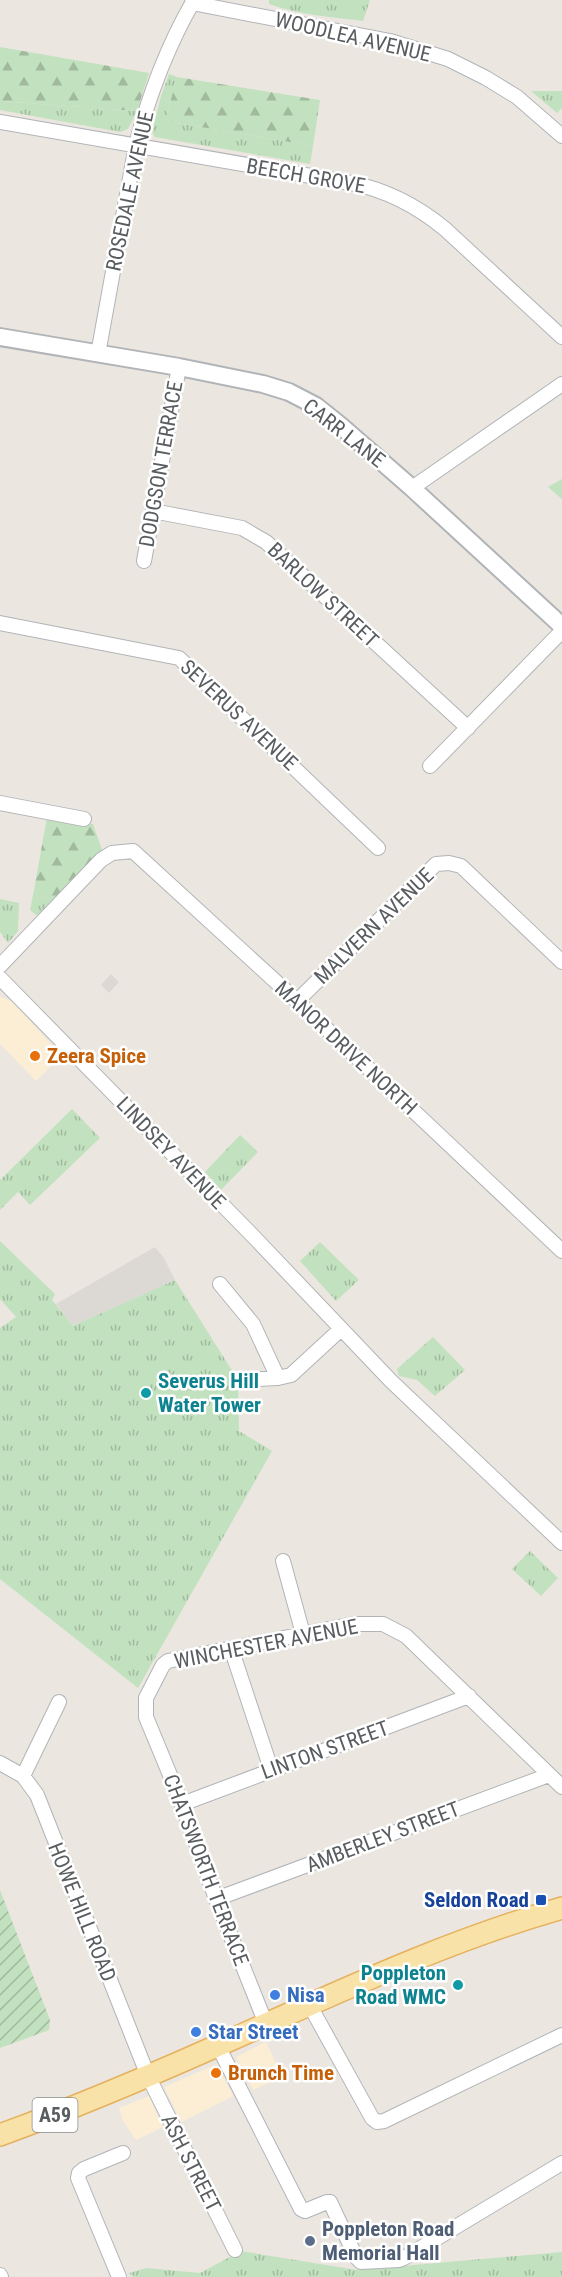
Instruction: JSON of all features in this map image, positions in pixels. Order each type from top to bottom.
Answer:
[{"type":"main road","name":"A59","points":[[0,2135],[110,2093],[309,2004],[456,1942],[562,1908]]},
{"type":"street","name":"WOODLEA AVENUE","points":[[193,2],[374,38],[439,56],[503,88],[562,136]]},
{"type":"street","name":"ROSEDALE AVENUE","points":[[98,354],[136,145],[143,119],[164,61],[193,2]]},
{"type":"street","name":"BEECH GROVE","points":[[0,122],[351,183],[390,194],[426,214],[445,229],[562,337]]},
{"type":"street","name":"CARR LANE","points":[[0,337],[179,367],[263,384],[289,392],[316,406],[412,488],[562,626]]},
{"type":"street","name":"DODGSON TERRACE","points":[[144,561],[179,367]]},
{"type":"street","points":[[412,488],[562,384]]},
{"type":"street","name":"BARLOW STREET","points":[[153,511],[253,532],[468,728]]},
{"type":"street","name":"SEVERUS AVENUE","points":[[0,623],[179,658],[378,848]]},
{"type":"street","points":[[430,766],[562,631]]},
{"type":"street","points":[[0,803],[84,819]]},
{"type":"street","name":"MANOR DRIVE NORTH","points":[[0,966],[101,860],[112,853],[126,851],[140,856],[562,1251]]},
{"type":"street","name":"MALVERN AVENUE","points":[[297,1001],[436,864],[449,862],[461,866],[562,963]]},
{"type":"street","name":"LINDSEY AVENUE","points":[[0,978],[391,1381],[562,1543]]},
{"type":"street","points":[[220,1284],[253,1324],[278,1378]]},
{"type":"street","points":[[258,1379],[291,1375],[341,1329]]},
{"type":"street","points":[[283,1561],[303,1634]]},
{"type":"street","name":"WINCHESTER AVENUE","points":[[146,1717],[146,1698],[163,1665],[168,1661],[354,1624],[383,1624],[405,1636],[562,1787]]},
{"type":"street","points":[[231,1648],[271,1769]]},
{"type":"street","name":"LINTON STREET","points":[[182,1804],[469,1696]]},
{"type":"street","points":[[22,1776],[58,1702]]},
{"type":"street","name":"CHATSWORTH TERRACE","points":[[146,1717],[182,1804],[216,1899],[266,2024]]},
{"type":"street","name":"HOWE HILL ROAD","points":[[0,1762],[22,1776],[37,1795],[148,2076]]},
{"type":"street","name":"AMBERLEY STREET","points":[[216,1899],[549,1775]]},
{"type":"street","points":[[309,2004],[372,2118],[377,2122],[384,2121],[562,2035]]},
{"type":"street","points":[[218,2046],[301,2209],[305,2211],[330,2202],[356,2257],[361,2262],[399,2260],[562,2163]]},
{"type":"street","name":"ASH STREET","points":[[148,2076],[235,2250]]},
{"type":"street","points":[[118,2277],[78,2178],[79,2173],[84,2169],[123,2153]]},
{"type":"shaded area","points":[[111,974],[119,982],[109,993],[101,985]]},
{"type":"shaded area","points":[[0,997],[13,1002],[57,1051],[57,1060],[36,1081],[0,1044]]},
{"type":"shaded area","points":[[155,1247],[164,1258],[175,1280],[73,1326],[56,1304]]},
{"type":"shaded area","points":[[266,2042],[283,2077],[253,2090],[236,2057]]},
{"type":"shaded area","points":[[217,2064],[233,2096],[181,2122],[164,2087]]},
{"type":"shaded area","points":[[149,2096],[163,2127],[136,2140],[122,2119],[119,2108]]},
{"type":"green space","points":[[269,0],[370,0],[363,21],[292,11],[269,4]]},
{"type":"green space","points":[[0,47],[149,73],[137,111],[0,101]]},
{"type":"green space","points":[[169,74],[177,77],[165,121],[313,146],[310,164],[155,137],[152,132]]},
{"type":"green space","points":[[177,77],[320,100],[313,146],[165,121]]},
{"type":"green space","points":[[531,91],[562,91],[562,108],[557,113]]},
{"type":"green space","points":[[0,101],[137,111],[128,129],[120,132],[0,110]]},
{"type":"green space","points":[[562,479],[562,499],[548,487]]},
{"type":"green space","points":[[47,817],[93,824],[102,850],[57,897],[48,898],[39,897],[34,890]]},
{"type":"green space","points":[[34,890],[39,897],[57,897],[40,914],[36,915],[30,910]]},
{"type":"green space","points":[[0,899],[19,903],[18,931],[8,943],[0,932]]},
{"type":"green space","points":[[72,1109],[100,1138],[30,1205],[18,1192],[0,1210],[0,1180]]},
{"type":"green space","points":[[240,1135],[258,1152],[221,1190],[205,1172]]},
{"type":"green space","points":[[0,1241],[55,1294],[52,1300],[73,1326],[175,1280],[238,1380],[239,1431],[272,1451],[138,1688],[0,1579],[0,1328],[16,1317],[0,1299]]},
{"type":"green space","points":[[320,1242],[359,1280],[336,1301],[300,1261]]},
{"type":"green space","points":[[433,1337],[465,1370],[435,1396],[417,1380],[399,1376],[397,1369]]},
{"type":"green space","points":[[530,1551],[558,1578],[541,1596],[512,1569]]},
{"type":"green space","points":[[0,1890],[50,2020],[49,2030],[0,2048]]},
{"type":"green space","points":[[241,2251],[357,2270],[562,2252],[562,2277],[133,2277],[129,2273],[146,2268],[200,2273]]},
{"type":"place","name":"Zeera Spice","points":[[35,1056]]},
{"type":"place","name":"Severus Hill Water Tower","points":[[146,1393]]},
{"type":"place","name":"Seldon Road","points":[[541,1900]]},
{"type":"place","name":"Poppleton Road WMC","points":[[458,1985]]},
{"type":"place","name":"Nisa","points":[[275,1995]]},
{"type":"place","name":"Star Street","points":[[196,2032]]},
{"type":"place","name":"Brunch Time","points":[[216,2073]]},
{"type":"place","name":"Poppleton Road Memorial Hall","points":[[310,2241]]}]
